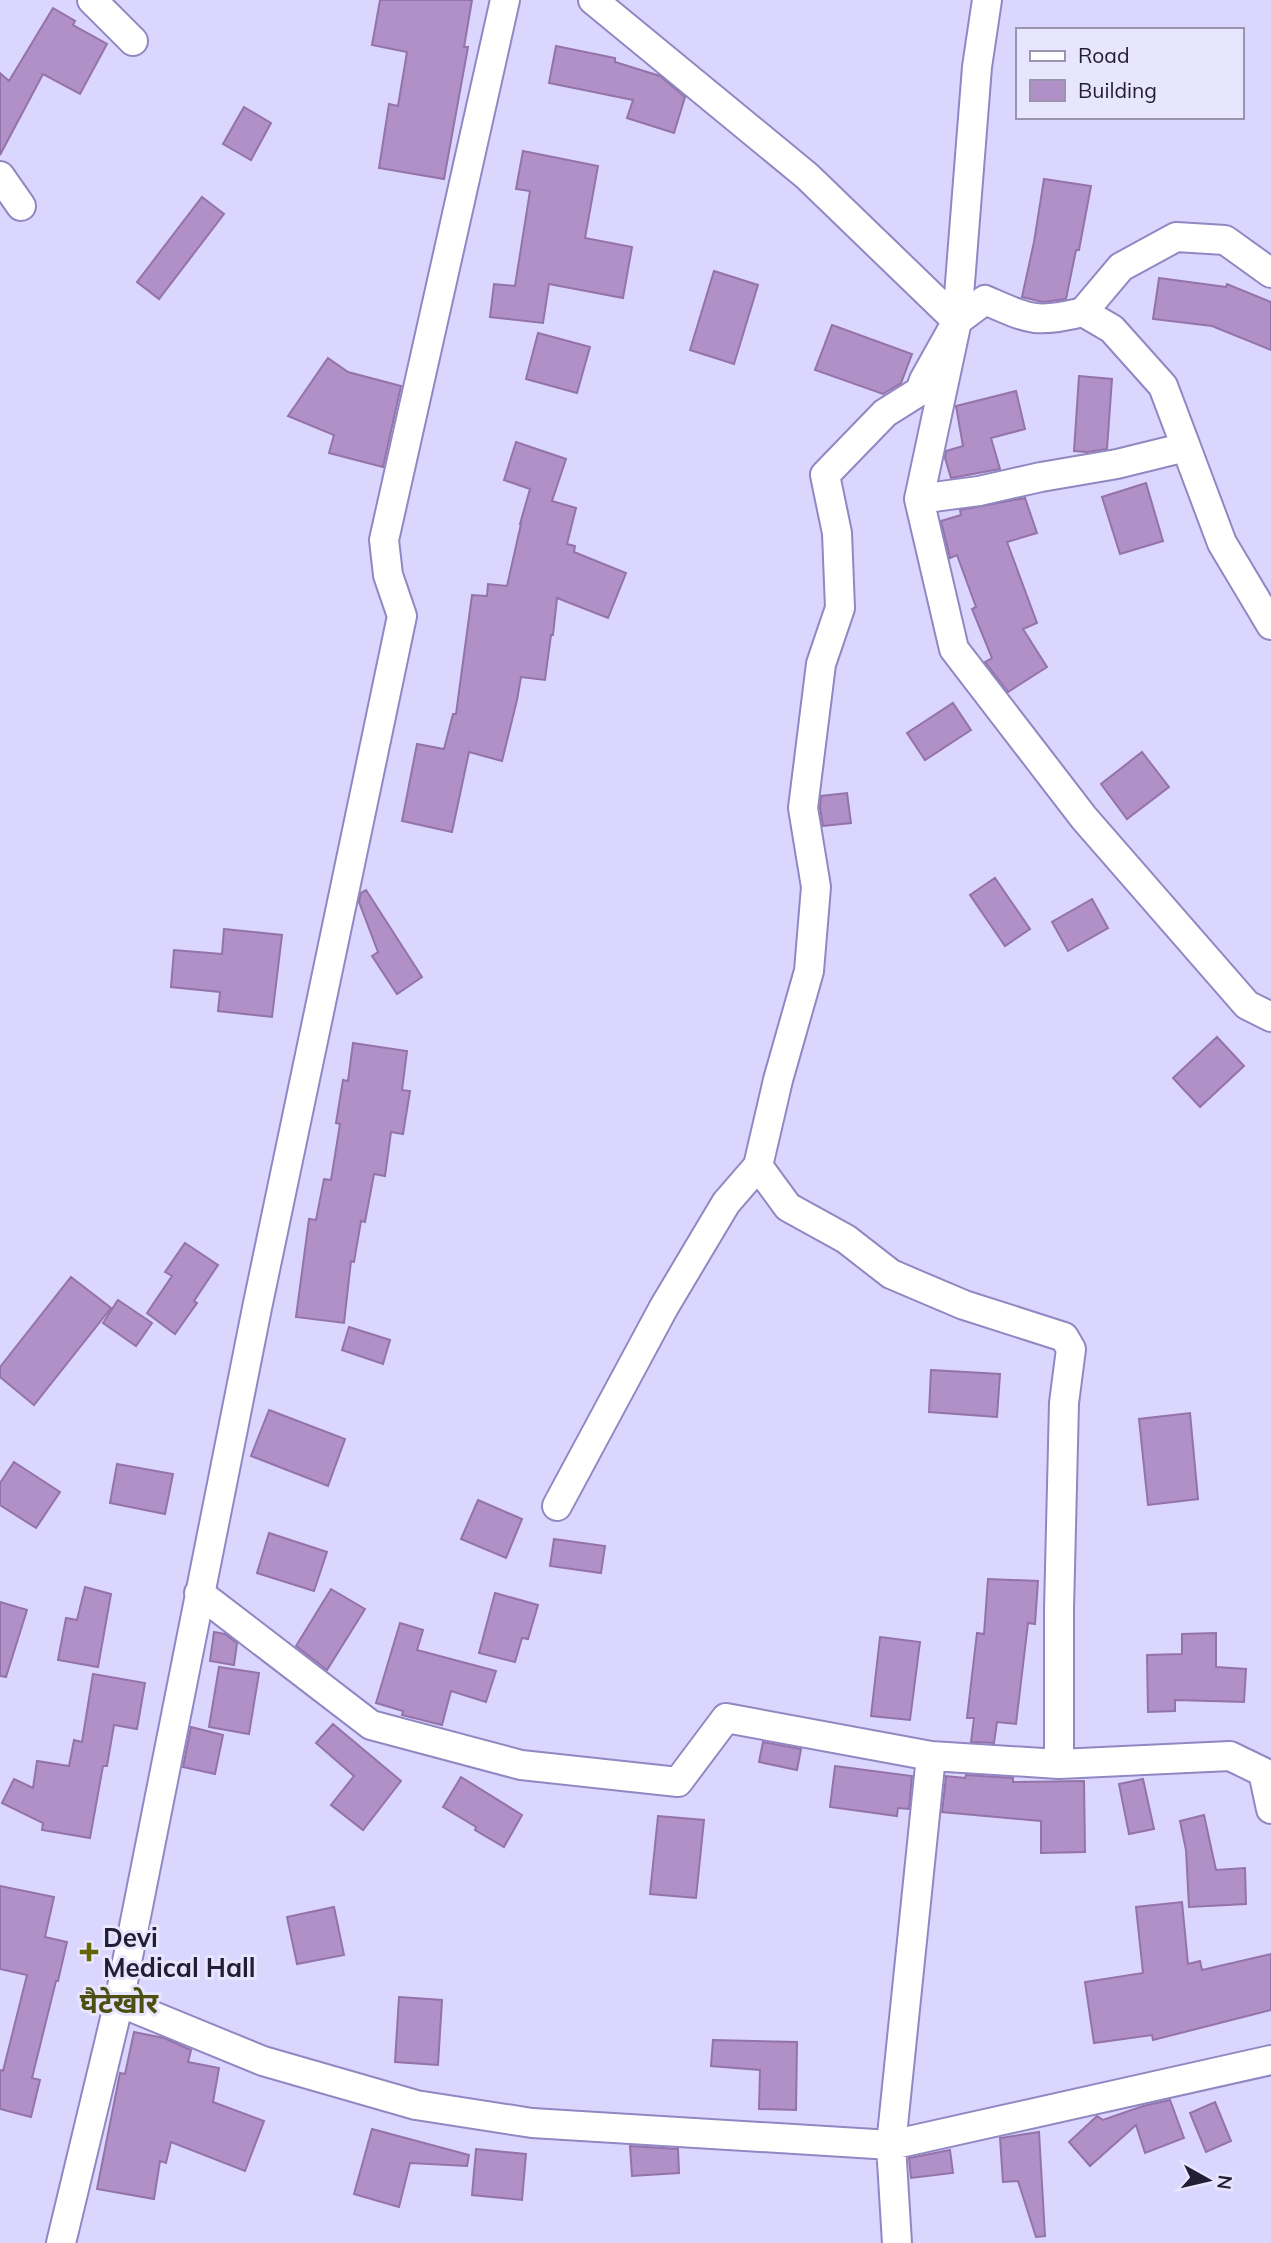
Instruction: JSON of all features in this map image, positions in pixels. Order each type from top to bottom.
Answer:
[{"type":"street","points":[[92,0],[133,41]]},
{"type":"street","points":[[61,2243],[119,2002],[199,1592],[402,617],[388,575],[383,540],[505,0]]},
{"type":"street","points":[[593,0],[807,176],[957,321]]},
{"type":"street","points":[[987,0],[977,66],[957,321],[919,499],[954,649],[1084,818],[1247,1005],[1271,1017]]},
{"type":"street","points":[[0,176],[21,206]]},
{"type":"street","points":[[557,1506],[664,1307],[726,1203],[758,1166],[778,1080],[810,971],[816,887],[803,808],[821,664],[840,608],[837,533],[825,475],[885,413],[919,391],[957,321],[985,300],[1030,319],[1054,320],[1083,312],[1121,267],[1176,237],[1225,240],[1271,274]]},
{"type":"street","points":[[1083,312],[1112,329],[1163,386],[1222,543],[1271,625]]},
{"type":"street","points":[[919,499],[979,491],[1118,464],[1186,446]]},
{"type":"street","points":[[758,1166],[788,1208],[846,1239],[891,1273],[964,1305],[1064,1337],[1071,1349],[1065,1403],[1059,1610],[1059,1764]]},
{"type":"street","points":[[199,1592],[371,1725],[521,1765],[678,1782],[726,1718],[931,1756],[1059,1764],[1230,1756],[1263,1772],[1271,1809]]},
{"type":"street","points":[[897,2243],[891,2145],[931,1756]]},
{"type":"street","points":[[119,2002],[263,2061],[416,2105],[532,2123],[891,2145],[1271,2060]]},
{"type":"building","points":[[380,0],[472,0],[464,47],[468,47],[444,179],[379,168],[389,104],[398,106],[407,52],[372,45]]},
{"type":"building","points":[[53,8],[75,21],[73,25],[107,44],[80,94],[43,74],[0,155],[0,73],[9,81]]},
{"type":"building","points":[[556,46],[615,58],[615,62],[660,76],[685,97],[674,133],[627,118],[633,100],[549,83]]},
{"type":"building","points":[[244,107],[271,123],[251,160],[223,144]]},
{"type":"building","points":[[523,151],[598,166],[585,238],[632,247],[623,298],[549,284],[543,323],[490,317],[494,284],[515,286],[530,191],[516,189]]},
{"type":"building","points":[[1044,179],[1091,186],[1079,250],[1076,250],[1066,299],[1043,302],[1022,297]]},
{"type":"building","points":[[202,197],[224,214],[159,299],[137,282]]},
{"type":"building","points":[[714,271],[758,285],[734,364],[690,350]]},
{"type":"building","points":[[1159,278],[1226,287],[1227,284],[1271,302],[1271,350],[1212,326],[1153,319]]},
{"type":"building","points":[[832,325],[912,354],[901,383],[883,394],[815,370]]},
{"type":"building","points":[[538,333],[590,347],[577,393],[526,379]]},
{"type":"building","points":[[328,358],[348,372],[401,386],[383,467],[329,453],[334,435],[288,416]]},
{"type":"building","points":[[1079,376],[1112,379],[1107,449],[1074,451]]},
{"type":"building","points":[[1016,391],[1025,429],[991,438],[1000,469],[951,478],[945,458],[946,451],[963,446],[956,406]]},
{"type":"building","points":[[516,442],[566,459],[552,501],[576,508],[567,544],[575,546],[574,552],[626,573],[608,618],[557,598],[545,680],[521,677],[502,761],[469,752],[452,832],[402,821],[417,744],[444,749],[453,714],[456,714],[472,595],[487,596],[488,584],[507,586],[530,489],[504,480]]},
{"type":"building","points":[[1146,483],[1163,541],[1120,554],[1102,497]]},
{"type":"building","points":[[1025,498],[1037,533],[1007,542],[1037,623],[1023,629],[1047,667],[1008,692],[985,662],[992,658],[972,609],[976,607],[957,555],[950,558],[941,521],[961,515],[960,510]]},
{"type":"building","points":[[953,703],[971,730],[925,760],[907,733]]},
{"type":"building","points":[[1142,752],[1169,787],[1127,819],[1101,784]]},
{"type":"building","points":[[847,793],[851,823],[823,826],[821,796]]},
{"type":"building","points":[[995,878],[1030,929],[1005,946],[970,895]]},
{"type":"building","points":[[366,890],[422,977],[397,994],[372,956],[378,952],[359,902],[361,893]]},
{"type":"building","points":[[1092,899],[1108,928],[1068,951],[1052,922]]},
{"type":"building","points":[[224,929],[282,935],[272,1017],[218,1011],[220,992],[171,987],[174,950],[222,954]]},
{"type":"building","points":[[1217,1037],[1244,1066],[1200,1107],[1173,1078]]},
{"type":"building","points":[[353,1043],[407,1051],[402,1090],[410,1091],[403,1134],[391,1132],[385,1176],[374,1174],[365,1222],[361,1221],[354,1262],[351,1261],[344,1323],[296,1317],[309,1219],[316,1220],[324,1179],[331,1180],[340,1124],[336,1123],[343,1080],[348,1081]]},
{"type":"building","points":[[185,1243],[218,1265],[194,1301],[197,1303],[175,1334],[147,1313],[172,1276],[165,1272]]},
{"type":"building","points":[[71,1277],[111,1308],[34,1405],[0,1377],[0,1367]]},
{"type":"building","points":[[118,1300],[152,1323],[136,1346],[103,1323]]},
{"type":"building","points":[[349,1327],[390,1340],[383,1364],[342,1350]]},
{"type":"building","points":[[931,1370],[1000,1374],[997,1417],[929,1412]]},
{"type":"building","points":[[269,1410],[345,1439],[328,1486],[251,1456]]},
{"type":"building","points":[[1190,1413],[1198,1499],[1148,1505],[1139,1419]]},
{"type":"building","points":[[14,1462],[60,1492],[36,1528],[0,1505],[0,1483]]},
{"type":"building","points":[[117,1464],[173,1474],[165,1514],[110,1503]]},
{"type":"building","points":[[478,1500],[522,1519],[506,1558],[461,1539]]},
{"type":"building","points":[[269,1533],[327,1552],[314,1591],[257,1573]]},
{"type":"building","points":[[554,1539],[605,1546],[601,1573],[550,1566]]},
{"type":"building","points":[[988,1579],[1038,1581],[1035,1624],[1028,1623],[1016,1724],[997,1722],[994,1743],[971,1742],[974,1718],[967,1718],[977,1633],[984,1634]]},
{"type":"building","points":[[85,1587],[111,1594],[98,1667],[58,1660],[66,1618],[77,1620]]},
{"type":"building","points":[[331,1589],[365,1609],[327,1670],[296,1646]]},
{"type":"building","points":[[495,1593],[538,1605],[528,1639],[522,1638],[515,1662],[479,1653]]},
{"type":"building","points":[[0,1602],[27,1610],[6,1677],[0,1676]]},
{"type":"building","points":[[400,1623],[423,1630],[417,1650],[496,1671],[486,1702],[451,1691],[442,1725],[402,1715],[403,1711],[376,1703]]},
{"type":"building","points":[[214,1632],[225,1634],[237,1643],[234,1665],[210,1661]]},
{"type":"building","points":[[1216,1633],[1216,1667],[1246,1669],[1244,1702],[1175,1700],[1175,1711],[1148,1712],[1147,1655],[1182,1654],[1182,1634]]},
{"type":"building","points":[[880,1637],[920,1642],[910,1720],[871,1716]]},
{"type":"building","points":[[219,1667],[259,1673],[249,1734],[209,1727]]},
{"type":"building","points":[[93,1674],[145,1683],[137,1729],[114,1725],[107,1766],[103,1766],[90,1838],[42,1830],[43,1823],[2,1803],[14,1779],[33,1788],[37,1761],[69,1766],[74,1740],[82,1742]]},
{"type":"building","points":[[333,1724],[401,1781],[363,1830],[331,1805],[354,1776],[316,1743]]},
{"type":"building","points":[[191,1727],[223,1735],[215,1774],[183,1767]]},
{"type":"building","points":[[763,1742],[801,1749],[797,1770],[759,1762]]},
{"type":"building","points":[[835,1766],[912,1776],[909,1809],[898,1808],[897,1816],[830,1807]]},
{"type":"building","points":[[966,1775],[1013,1778],[1013,1782],[1084,1781],[1085,1852],[1041,1853],[1041,1821],[942,1812],[946,1776],[965,1778]]},
{"type":"building","points":[[461,1777],[522,1815],[504,1847],[443,1807]]},
{"type":"building","points":[[1143,1779],[1154,1829],[1129,1834],[1119,1784]]},
{"type":"building","points":[[1204,1815],[1216,1870],[1245,1868],[1246,1904],[1189,1907],[1186,1850],[1180,1821]]},
{"type":"building","points":[[658,1816],[704,1820],[696,1898],[650,1894]]},
{"type":"building","points":[[0,1886],[54,1897],[45,1937],[67,1942],[32,2078],[40,2080],[31,2117],[0,2109],[0,2070],[3,2071],[27,1975],[0,1969]]},
{"type":"building","points":[[1182,1902],[1188,1964],[1200,1961],[1202,1970],[1271,1954],[1271,2010],[1153,2040],[1152,2035],[1094,2043],[1085,1982],[1143,1973],[1136,1907]]},
{"type":"building","points":[[334,1907],[344,1955],[297,1964],[287,1917]]},
{"type":"building","points":[[399,1997],[442,2000],[438,2065],[395,2062]]},
{"type":"building","points":[[134,2032],[164,2038],[191,2050],[188,2062],[219,2068],[213,2102],[264,2121],[245,2171],[171,2142],[166,2163],[160,2161],[154,2199],[97,2189],[120,2073],[125,2074]]},
{"type":"building","points":[[713,2040],[797,2042],[796,2110],[759,2109],[760,2070],[711,2066]]},
{"type":"building","points":[[1170,2100],[1184,2138],[1145,2153],[1136,2125],[1090,2166],[1069,2142],[1097,2116],[1103,2120]]},
{"type":"building","points":[[1215,2102],[1231,2141],[1206,2152],[1190,2113]]},
{"type":"building","points":[[372,2129],[469,2155],[467,2166],[410,2163],[399,2207],[354,2194]]},
{"type":"building","points":[[1039,2132],[1045,2236],[1036,2237],[1018,2181],[1003,2182],[1000,2138]]},
{"type":"building","points":[[630,2146],[678,2149],[679,2173],[632,2176]]},
{"type":"building","points":[[476,2149],[526,2154],[522,2200],[472,2195]]},
{"type":"building","points":[[950,2150],[953,2173],[911,2178],[909,2158]]},
{"type":"place","name":"Devi Medical Hall","points":[[89,1952]]},
{"type":"district","name":"घैटेखोर","points":[[119,2002]]}]
